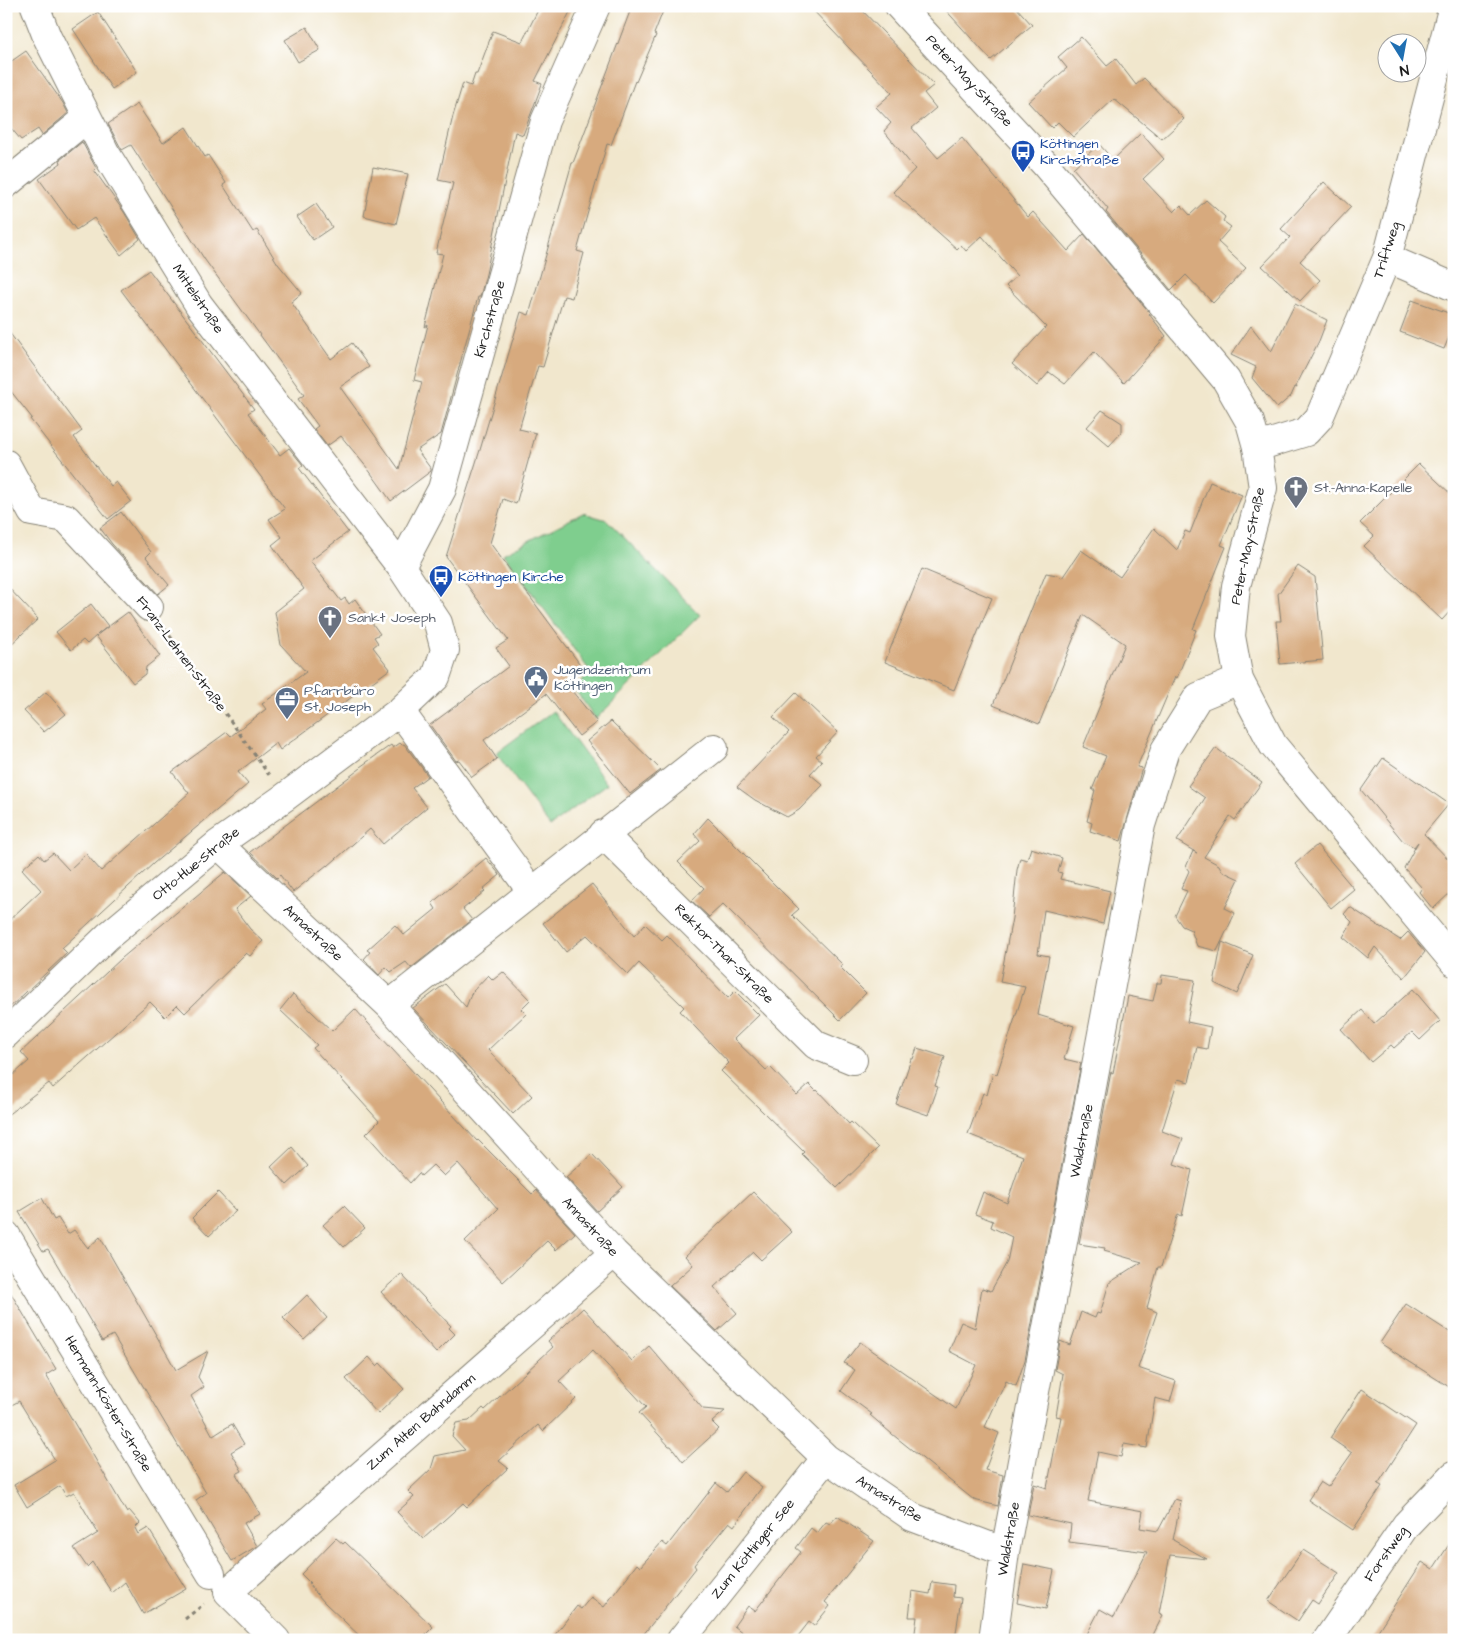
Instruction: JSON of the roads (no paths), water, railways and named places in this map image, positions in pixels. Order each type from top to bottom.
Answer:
[{"type":"street","name":"Mittelstraße","points":[[35,6],[46,37],[104,152],[200,305],[401,567]]},
{"type":"street","name":"Kirchstraße","points":[[401,567],[442,489],[545,122],[596,6]]},
{"type":"street","name":"Peter-May-Straße","points":[[899,6],[1045,164],[1226,380],[1250,422],[1257,447],[1263,488],[1236,586],[1231,636],[1239,680],[1273,745],[1454,962]]},
{"type":"street","name":"Triftweg","points":[[1257,447],[1306,432],[1319,418],[1387,258],[1453,6]]},
{"type":"street","points":[[6,184],[87,118]]},
{"type":"street","points":[[1387,258],[1454,287]]},
{"type":"street","name":"Franz-Lehnen-Straße","points":[[6,464],[32,512],[66,518],[149,607]]},
{"type":"street","name":"Otto-Hue-Straße","points":[[6,1034],[108,936],[218,844],[285,798],[400,711],[436,678],[445,650],[438,623],[401,567]]},
{"type":"street","name":"Waldstraße","points":[[993,1640],[1006,1552],[1141,825],[1166,750],[1198,697],[1239,680]]},
{"type":"street","points":[[400,711],[532,892]]},
{"type":"street","points":[[389,1005],[714,748]]},
{"type":"street","name":"Rektor-Thar-Straße","points":[[603,834],[816,1045],[853,1060]]},
{"type":"street","name":"Annastraße","points":[[218,844],[389,1005],[614,1253],[826,1458],[912,1517],[1006,1552]]},
{"type":"street","name":"Hermann-Köster-Straße","points":[[6,1235],[219,1583],[276,1640]]},
{"type":"street","name":"Zum Alten Bahndamm","points":[[219,1583],[614,1253]]},
{"type":"street","name":"Zum Köttinger See","points":[[681,1640],[826,1458]]},
{"type":"street","name":"Forstweg","points":[[1327,1640],[1406,1525],[1454,1475]]},
{"type":"place","name":"Köttingen Kirchstraße","points":[[1023,173]]},
{"type":"place","name":"St.-Anna-Kapelle","points":[[1296,509]]},
{"type":"place","name":"Köttingen Kirche","points":[[441,598]]},
{"type":"place","name":"Sankt Joseph","points":[[330,639]]},
{"type":"place","name":"Jugendzentrum Köttingen","points":[[536,699]]},
{"type":"place","name":"Pfarrbüro St. Joseph","points":[[287,720]]}]
